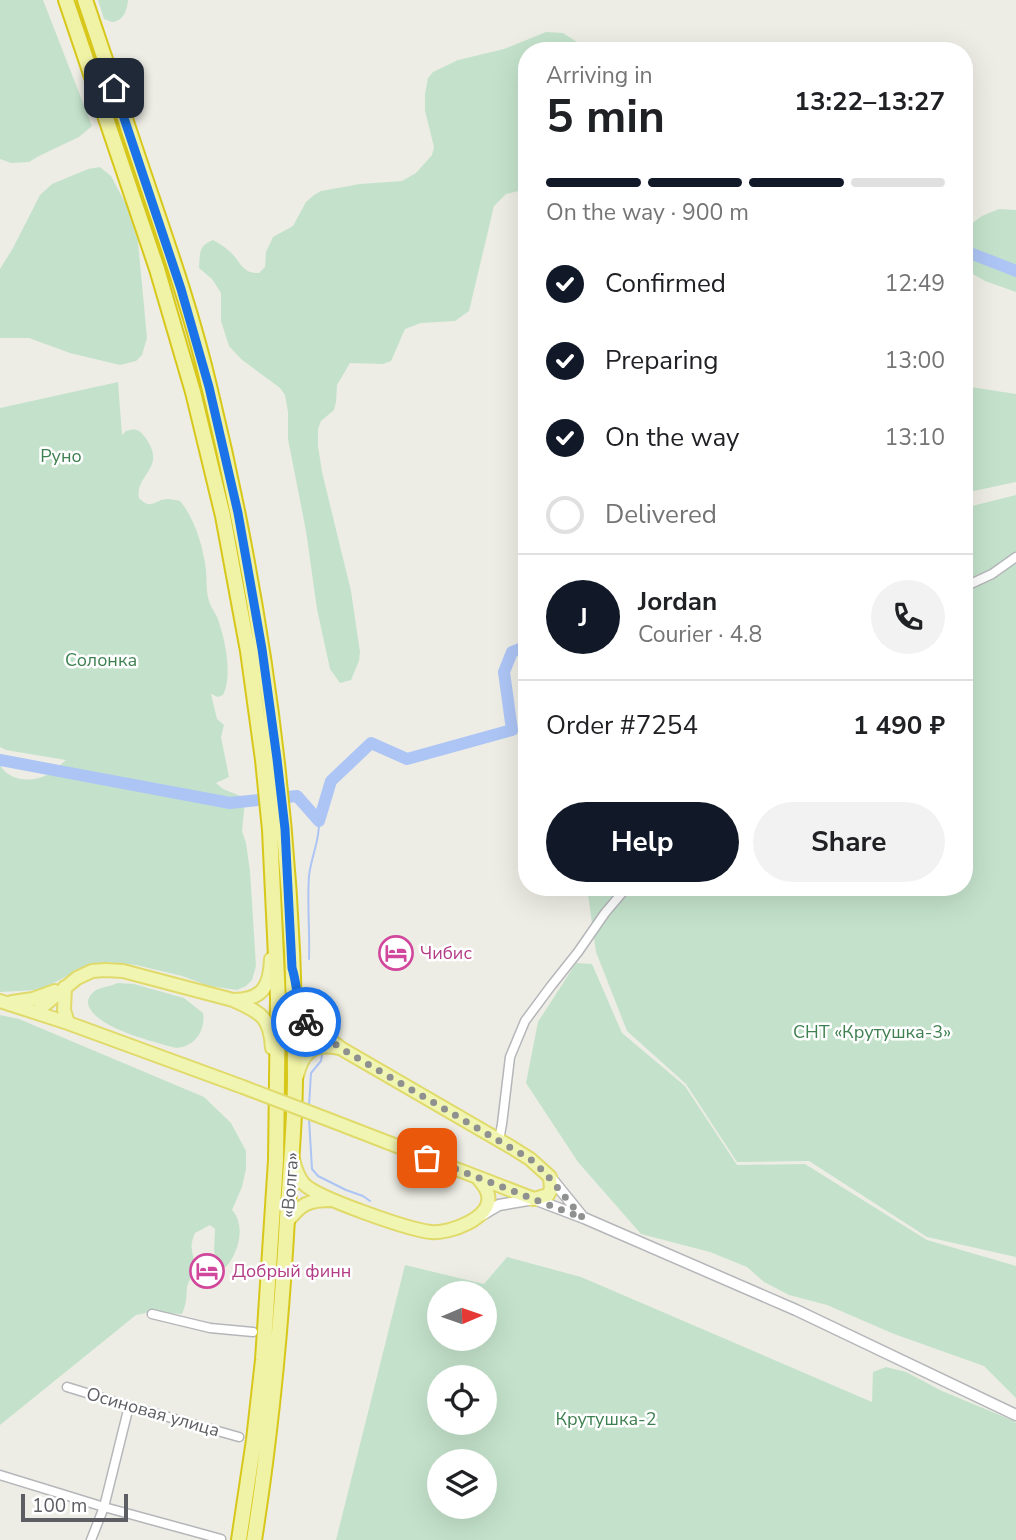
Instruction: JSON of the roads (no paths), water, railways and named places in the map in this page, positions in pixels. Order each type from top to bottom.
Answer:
[{"type":"highway","points":[[65,0],[157,269],[194,391],[223,516],[270,759]]},
{"type":"highway","points":[[85,0],[174,264],[209,387],[238,513],[262,649],[277,829]]},
{"type":"highway","name":"«Волга»","points":[[239,1540],[254,1440],[274,1208],[278,1079],[278,999],[274,929],[277,829]]},
{"type":"highway","name":"«Волга»","points":[[254,1540],[277,1359],[297,1075],[292,968],[277,829]]},
{"type":"main road","points":[[233,1000],[249,999],[265,988],[270,976],[274,929]]},
{"type":"main road","points":[[292,968],[298,989],[299,1007],[297,1075]]},
{"type":"main road","points":[[36,1012],[77,978],[92,971],[123,971],[233,1000],[257,1012],[269,1025],[278,1079]]},
{"type":"main road","points":[[1,1001],[33,999],[65,987]]},
{"type":"main road","points":[[65,987],[64,1010],[68,1023]]},
{"type":"main road","points":[[1,1001],[243,1087],[534,1199],[548,1195],[551,1189],[550,1177],[530,1159],[342,1049],[307,1023],[299,1007]]},
{"type":"main road","points":[[297,1075],[304,1056],[315,1049],[327,1046],[342,1049]]},
{"type":"main road","points":[[292,1153],[297,1171],[309,1188],[331,1200],[430,1232],[457,1228],[481,1215],[489,1197],[477,1177]]},
{"type":"main road","points":[[287,1222],[307,1203],[331,1200]]},
{"type":"street","points":[[973,583],[992,574],[1016,556]]},
{"type":"street","points":[[499,1140],[510,1056],[525,1021],[620,896]]},
{"type":"street","points":[[550,1177],[583,1218]]},
{"type":"street","points":[[481,1215],[499,1205],[534,1199],[796,1310],[1016,1415]]},
{"type":"street","points":[[152,1314],[210,1328],[253,1332]]},
{"type":"street","name":"Осиновая улица","points":[[67,1387],[239,1437]]},
{"type":"street","points":[[91,1540],[104,1507],[129,1406]]},
{"type":"street","points":[[0,1475],[221,1539]]},
{"type":"waterway","name":"Солонка","points":[[973,254],[1016,271]]},
{"type":"waterway","name":"Солонка","points":[[0,760],[230,803],[297,796],[319,821],[331,781],[371,743],[407,759],[512,730],[504,672],[512,652],[518,650]]},
{"type":"waterway","points":[[309,959],[309,876],[319,821]]},
{"type":"waterway","points":[[310,995],[310,1007],[322,1023]]},
{"type":"waterway","points":[[309,1106],[311,1073],[321,1061],[322,1054]]},
{"type":"waterway","points":[[309,1119],[312,1169],[318,1176],[370,1201]]},
{"type":"place","name":"Чибис","points":[[396,953]]},
{"type":"place","name":"Добрый финн","points":[[207,1271]]},
{"type":"park label","name":"Руно","points":[[61,456]]},
{"type":"park label","name":"СНТ «Крутушка-3»","points":[[872,1032]]},
{"type":"park label","name":"Крутушка-2","points":[[606,1419]]}]
